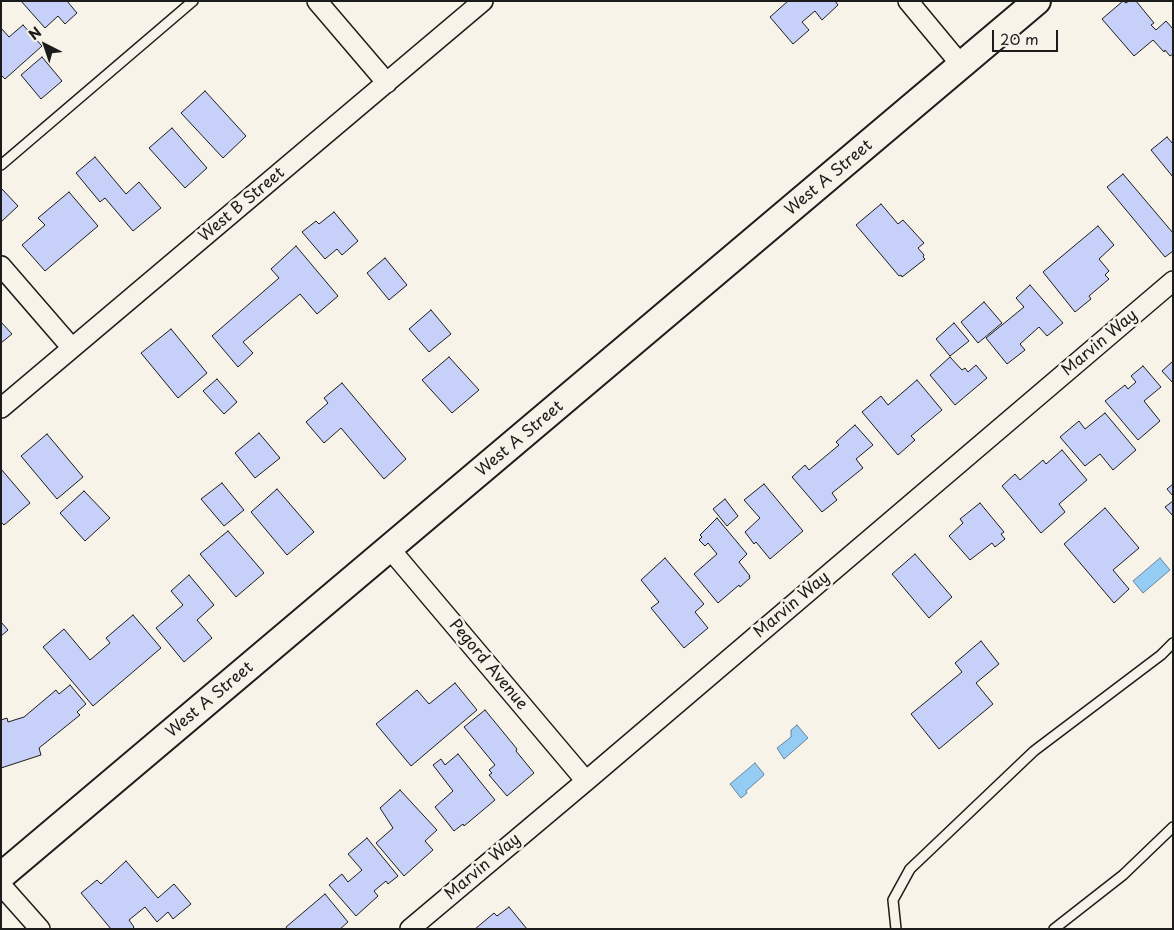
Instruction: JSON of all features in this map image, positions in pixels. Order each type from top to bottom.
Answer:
[{"type":"main road","name":"West A Street","points":[[1,876],[1037,1]]},
{"type":"street","points":[[317,1],[387,83]]},
{"type":"street","name":"West B Street","points":[[1,408],[483,1]]},
{"type":"street","points":[[908,1],[962,66]]},
{"type":"street","points":[[1,266],[72,348]]},
{"type":"street","name":"Marvin Way","points":[[410,929],[1173,281]]},
{"type":"street","name":"Pegord Avenue","points":[[390,549],[586,781]]},
{"type":"street","points":[[1,885],[40,929]]},
{"type":"lane","points":[[1,165],[193,1]]},
{"type":"lane","points":[[896,929],[893,900],[910,869],[1034,751],[1161,655],[1173,643]]},
{"type":"lane","points":[[1054,929],[1123,875],[1173,827]]},
{"type":"water","points":[[1160,558],[1170,570],[1143,593],[1133,581]]},
{"type":"water","points":[[797,725],[808,738],[784,759],[777,748],[791,737],[791,730]]},
{"type":"water","points":[[755,763],[764,774],[741,798],[730,784]]},
{"type":"building","points":[[21,1],[67,1],[77,13],[65,24],[58,16],[45,28]]},
{"type":"building","points":[[788,1],[835,1],[838,5],[822,20],[815,11],[802,22],[809,30],[793,44],[770,17]]},
{"type":"building","points":[[1123,1],[1126,3],[1136,1],[1154,23],[1151,25],[1156,30],[1166,21],[1173,29],[1173,54],[1170,56],[1165,50],[1164,52],[1153,40],[1134,56],[1102,19]]},
{"type":"building","points":[[23,25],[42,46],[5,79],[1,75],[1,28],[9,37]]},
{"type":"building","points":[[42,57],[62,81],[41,99],[21,75]]},
{"type":"building","points":[[205,91],[246,136],[223,158],[181,113]]},
{"type":"building","points":[[172,128],[207,168],[185,188],[149,148]]},
{"type":"building","points":[[1167,137],[1173,144],[1173,177],[1151,150]]},
{"type":"building","points":[[95,157],[126,194],[139,182],[161,208],[133,231],[105,198],[100,202],[76,173]]},
{"type":"building","points":[[1123,174],[1173,233],[1173,251],[1165,257],[1107,187]]},
{"type":"building","points":[[1,188],[18,206],[1,222]]},
{"type":"building","points":[[69,192],[98,226],[45,271],[22,245],[45,225],[38,218]]},
{"type":"building","points":[[881,204],[898,224],[903,220],[924,243],[918,248],[925,259],[902,277],[901,275],[899,276],[856,225]]},
{"type":"building","points":[[334,212],[358,241],[342,255],[337,249],[325,259],[302,232],[316,221],[319,224]]},
{"type":"building","points":[[1098,226],[1114,245],[1099,259],[1109,271],[1105,275],[1109,279],[1089,296],[1091,299],[1075,312],[1043,272]]},
{"type":"building","points":[[296,246],[338,296],[317,314],[300,294],[243,342],[253,353],[238,367],[212,336],[279,278],[271,269]]},
{"type":"building","points":[[385,258],[407,285],[389,300],[367,273]]},
{"type":"building","points":[[1030,285],[1063,323],[1047,336],[1039,327],[1020,344],[1025,350],[1007,364],[986,338],[1024,307],[1016,298]]},
{"type":"building","points":[[984,302],[1002,323],[978,343],[961,322]]},
{"type":"building","points":[[431,310],[451,334],[429,352],[409,329]]},
{"type":"building","points":[[1,322],[12,334],[1,343]]},
{"type":"building","points":[[954,323],[969,341],[950,356],[936,339]]},
{"type":"building","points":[[171,329],[207,373],[178,398],[141,353]]},
{"type":"building","points":[[449,357],[479,390],[452,413],[422,380]]},
{"type":"building","points":[[950,357],[962,370],[965,368],[968,372],[976,365],[987,378],[955,405],[930,375]]},
{"type":"building","points":[[1173,361],[1173,383],[1162,371]]},
{"type":"building","points":[[1143,366],[1161,387],[1144,401],[1160,421],[1138,440],[1105,401],[1125,385],[1128,389],[1136,382],[1131,376]]},
{"type":"building","points":[[217,379],[237,402],[224,414],[203,391]]},
{"type":"building","points":[[917,380],[942,410],[911,436],[915,440],[898,455],[862,412],[881,396],[888,405]]},
{"type":"building","points":[[342,383],[406,459],[384,479],[341,428],[324,443],[306,422],[328,403],[324,398]]},
{"type":"building","points":[[1105,413],[1136,450],[1113,470],[1100,454],[1085,466],[1060,437],[1079,421],[1085,429]]},
{"type":"building","points":[[855,425],[873,445],[856,459],[863,468],[832,493],[837,500],[822,512],[792,477],[805,465],[809,470],[839,445],[836,442]]},
{"type":"building","points":[[259,433],[280,458],[255,478],[235,453]]},
{"type":"building","points":[[47,434],[83,477],[57,499],[21,456]]},
{"type":"building","points":[[1062,450],[1087,480],[1059,504],[1065,512],[1041,533],[1002,486],[1015,474],[1020,480],[1043,460],[1046,464]]},
{"type":"building","points":[[1,469],[30,503],[4,525],[1,522]]},
{"type":"building","points":[[222,483],[244,510],[224,526],[201,499]]},
{"type":"building","points":[[764,484],[803,531],[770,559],[756,542],[754,544],[745,532],[760,518],[744,500]]},
{"type":"building","points":[[1173,484],[1173,496],[1167,489]]},
{"type":"building","points":[[277,489],[314,532],[287,555],[251,512]]},
{"type":"building","points":[[84,491],[110,518],[85,541],[60,513]]},
{"type":"building","points":[[725,499],[738,516],[727,526],[713,509]]},
{"type":"building","points":[[1173,501],[1173,516],[1165,507]]},
{"type":"building","points":[[980,503],[1004,532],[1001,534],[1005,539],[995,547],[992,543],[970,560],[949,536],[963,523],[960,519]]},
{"type":"building","points":[[1105,508],[1139,548],[1113,570],[1129,589],[1114,603],[1064,544]]},
{"type":"building","points":[[717,518],[747,554],[739,562],[750,576],[740,587],[739,585],[718,603],[694,574],[717,554],[708,543],[705,546],[699,540],[702,537],[700,535]]},
{"type":"building","points":[[228,531],[264,573],[236,597],[200,554]]},
{"type":"building","points":[[915,554],[952,597],[929,618],[892,574]]},
{"type":"building","points":[[665,558],[704,604],[695,612],[708,628],[684,648],[651,608],[659,602],[641,580]]},
{"type":"building","points":[[189,575],[214,605],[197,620],[212,638],[184,662],[156,628],[183,605],[171,591]]},
{"type":"building","points":[[133,615],[161,648],[93,706],[43,647],[64,629],[90,660],[110,643],[106,638]]},
{"type":"building","points":[[1,622],[8,630],[1,636]]},
{"type":"building","points":[[981,641],[999,664],[976,683],[993,704],[939,749],[911,714],[962,672],[955,663]]},
{"type":"building","points":[[455,683],[477,710],[411,766],[376,724],[417,690],[429,704]]},
{"type":"building","points":[[70,685],[86,704],[77,712],[80,715],[39,748],[41,755],[1,768],[1,720],[7,718],[8,722],[24,717],[56,690],[59,694]]},
{"type":"building","points":[[485,710],[534,773],[507,796],[489,775],[492,773],[489,770],[495,765],[464,727]]},
{"type":"building","points":[[458,754],[495,800],[464,826],[463,824],[454,831],[435,807],[453,791],[433,765],[441,759],[445,765]]},
{"type":"building","points":[[400,790],[437,830],[425,841],[433,850],[404,876],[376,843],[393,828],[380,808]]},
{"type":"building","points":[[367,838],[398,876],[388,884],[386,881],[374,891],[378,896],[356,916],[329,885],[342,874],[348,882],[362,870],[348,854]]},
{"type":"building","points":[[126,861],[158,898],[174,884],[191,904],[173,919],[168,912],[157,922],[145,907],[129,920],[134,927],[132,929],[111,929],[81,893],[97,880],[101,884]]},
{"type":"building","points":[[325,894],[348,922],[340,929],[287,929],[286,927]]},
{"type":"building","points":[[509,907],[527,929],[475,929],[494,913],[497,916]]}]
